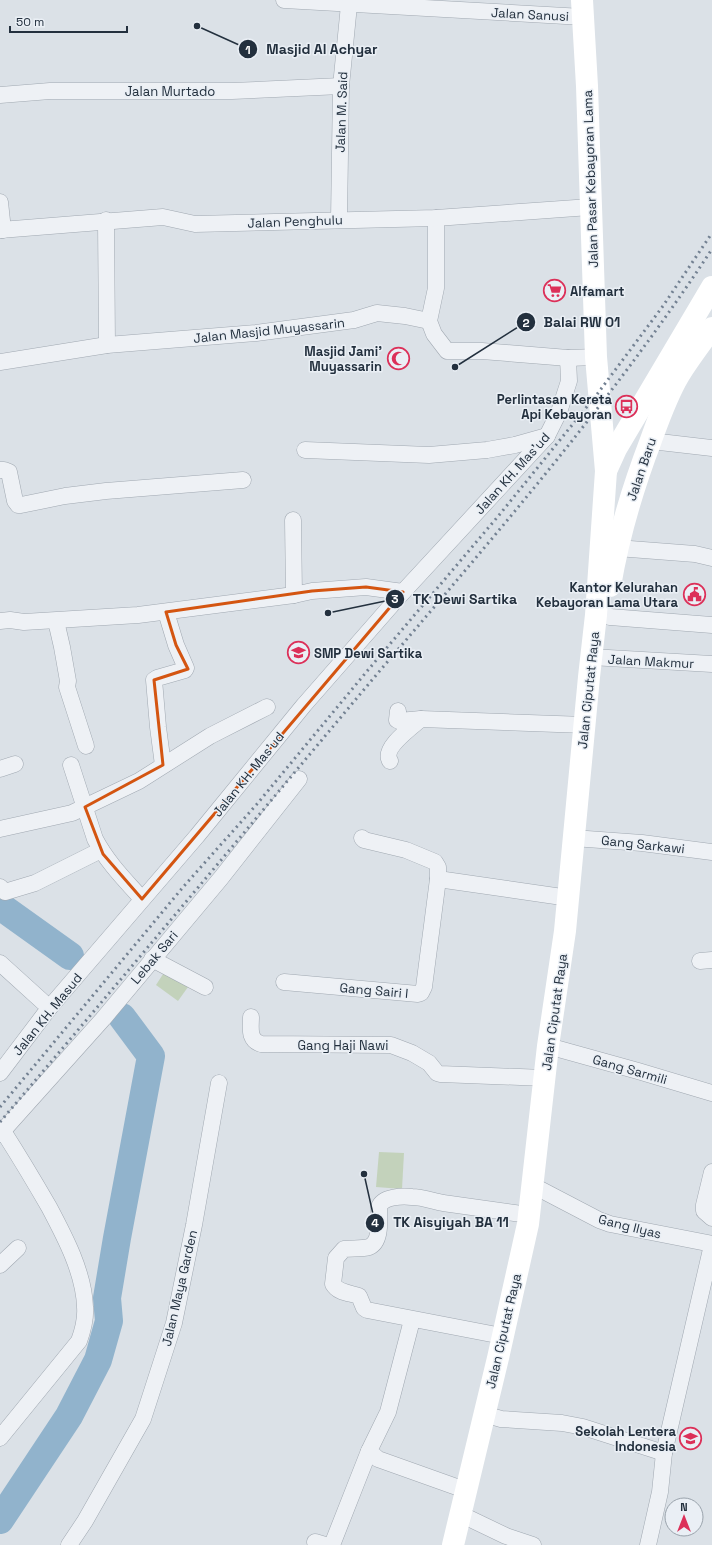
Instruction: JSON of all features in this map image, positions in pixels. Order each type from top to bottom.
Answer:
[{"type":"main road","name":"Jalan Pasar Kebayoran Lama","points":[[583,8],[596,357],[599,407],[606,471]]},
{"type":"main road","name":"Jalan Baru","points":[[606,471],[616,449],[712,287]]},
{"type":"main road","name":"Jalan Baru","points":[[600,614],[634,486],[661,413],[679,376],[712,328]]},
{"type":"main road","name":"Jalan Pasar Kebayoran Lama","points":[[599,407],[616,449]]},
{"type":"main road","name":"Jalan Ciputat Raya","points":[[453,1545],[529,1215],[548,1046],[569,898],[573,838],[591,657],[600,614],[606,471]]},
{"type":"street","name":"Jalan Sanusi","points":[[284,0],[349,5],[583,8]]},
{"type":"street","name":"Jalan M. Said","points":[[339,220],[341,86],[349,5]]},
{"type":"street","name":"Jalan Murtado","points":[[0,95],[50,91],[232,91],[341,86]]},
{"type":"street","points":[[0,202],[1,230]]},
{"type":"street","name":"Jalan Penghulu","points":[[1,230],[106,220],[163,217],[195,224],[436,218],[590,207]]},
{"type":"street","points":[[436,218],[436,288],[429,321],[434,334],[447,352],[482,351],[568,358],[596,357]]},
{"type":"street","points":[[106,220],[107,344]]},
{"type":"street","name":"Jalan Masjid Muyassarin","points":[[0,362],[107,344],[256,333],[354,320],[377,313],[405,316],[429,321]]},
{"type":"street","name":"Jalan KH. Mas'ud","points":[[95,956],[197,836],[304,705],[403,592],[547,436],[559,412],[569,381],[568,358]]},
{"type":"street","points":[[305,450],[429,455],[487,450],[514,445],[547,436]]},
{"type":"street","points":[[651,441],[712,448]]},
{"type":"street","points":[[0,470],[9,472],[15,501],[18,505],[65,496],[106,491],[242,480]]},
{"type":"street","points":[[293,520],[294,595]]},
{"type":"street","points":[[617,548],[695,554],[712,558]]},
{"type":"street","points":[[3,616],[24,622],[56,621],[166,612],[294,595],[312,591],[366,587],[403,592]]},
{"type":"street","points":[[163,765],[154,680],[185,670],[186,668],[176,645],[166,612]]},
{"type":"street","points":[[600,614],[610,617],[712,625]]},
{"type":"street","points":[[56,621],[68,681],[67,687],[86,746]]},
{"type":"street","name":"Jalan Makmur","points":[[591,657],[712,664]]},
{"type":"street","points":[[0,829],[72,813],[139,781],[210,736],[267,707]]},
{"type":"street","points":[[398,711],[399,722],[421,719],[585,725]]},
{"type":"street","points":[[390,761],[388,756],[391,747],[421,719]]},
{"type":"street","points":[[71,765],[95,839],[110,863],[142,899]]},
{"type":"street","name":"Lebak Sari","points":[[0,1438],[80,1341],[85,1307],[79,1272],[63,1234],[31,1175],[1,1133],[94,1029],[221,878],[299,779]]},
{"type":"street","name":"Gang Sairi I","points":[[284,982],[418,994],[421,993],[424,987],[438,878],[438,867],[435,862],[406,850],[364,840],[362,838]]},
{"type":"street","name":"Gang Sarkawi","points":[[573,838],[642,843],[712,852]]},
{"type":"street","points":[[0,887],[5,892],[35,883],[101,850]]},
{"type":"street","points":[[438,878],[569,898]]},
{"type":"street","name":"Jalan KH. Masud","points":[[0,1073],[50,1007],[95,956]]},
{"type":"street","points":[[152,960],[205,987]]},
{"type":"street","points":[[0,963],[50,1007]]},
{"type":"street","name":"Gang Haji Nawi","points":[[250,1017],[252,1038],[254,1041],[261,1044],[391,1045],[412,1053],[429,1063],[437,1073],[440,1074],[544,1078]]},
{"type":"street","name":"Gang Sarmili","points":[[548,1046],[712,1093]]},
{"type":"street","name":"Jalan Maya Garden","points":[[69,1545],[106,1486],[143,1419],[174,1322],[194,1225],[218,1083]]},
{"type":"street","points":[[712,1172],[704,1205],[704,1211],[712,1218]]},
{"type":"street","name":"Gang Ilyas","points":[[532,1185],[599,1220],[610,1224],[712,1245],[664,1453],[660,1492],[648,1545]]},
{"type":"street","points":[[502,1336],[412,1320],[367,1310],[364,1308],[359,1296],[337,1290],[333,1284],[336,1258],[344,1249],[368,1247],[373,1245],[378,1240],[381,1203],[384,1200],[414,1197],[435,1202],[529,1215]]},
{"type":"street","points":[[0,1265],[18,1248]]},
{"type":"street","points":[[332,1545],[369,1451],[388,1412],[412,1320]]},
{"type":"street","points":[[484,1414],[501,1419],[562,1423],[583,1427],[664,1453]]},
{"type":"street","points":[[369,1451],[378,1459],[466,1490]]},
{"type":"street","points":[[460,1514],[506,1540],[533,1545]]},
{"type":"highlighted area","points":[[366,587],[403,592],[142,899],[103,854],[85,807],[163,765],[154,680],[188,669],[176,645],[166,612],[312,591]]},
{"type":"green space","points":[[165,971],[188,987],[178,1001],[156,985]]},
{"type":"green space","points":[[379,1152],[404,1153],[402,1189],[376,1187]]},
{"type":"waterway","points":[[0,906],[70,956]]},
{"type":"waterway","points":[[0,1520],[69,1416],[98,1360],[109,1321],[107,1298],[151,1056],[122,1017]]},
{"type":"railway","points":[[0,1107],[184,886],[257,804],[500,514],[598,393],[663,306],[712,233]]},
{"type":"railway","points":[[0,1122],[549,470],[633,362],[712,249]]},
{"type":"place","name":"Masjid Al Achyar","points":[[197,26]]},
{"type":"place","name":"Alfamart","points":[[555,291]]},
{"type":"place","name":"Masjid Jami' Muyassarin","points":[[398,358]]},
{"type":"place","name":"Balai RW 01","points":[[455,367]]},
{"type":"place","name":"Perlintasan Kereta Api Kebayoran","points":[[627,406]]},
{"type":"place","name":"Kantor Kelurahan Kebayoran Lama Utara","points":[[694,594]]},
{"type":"place","name":"TK Dewi Sartika","points":[[328,613]]},
{"type":"place","name":"SMP Dewi Sartika","points":[[298,653]]},
{"type":"place","name":"TK Aisyiyah BA 11","points":[[364,1174]]},
{"type":"place","name":"Sekolah Lentera Indonesia","points":[[691,1438]]}]
